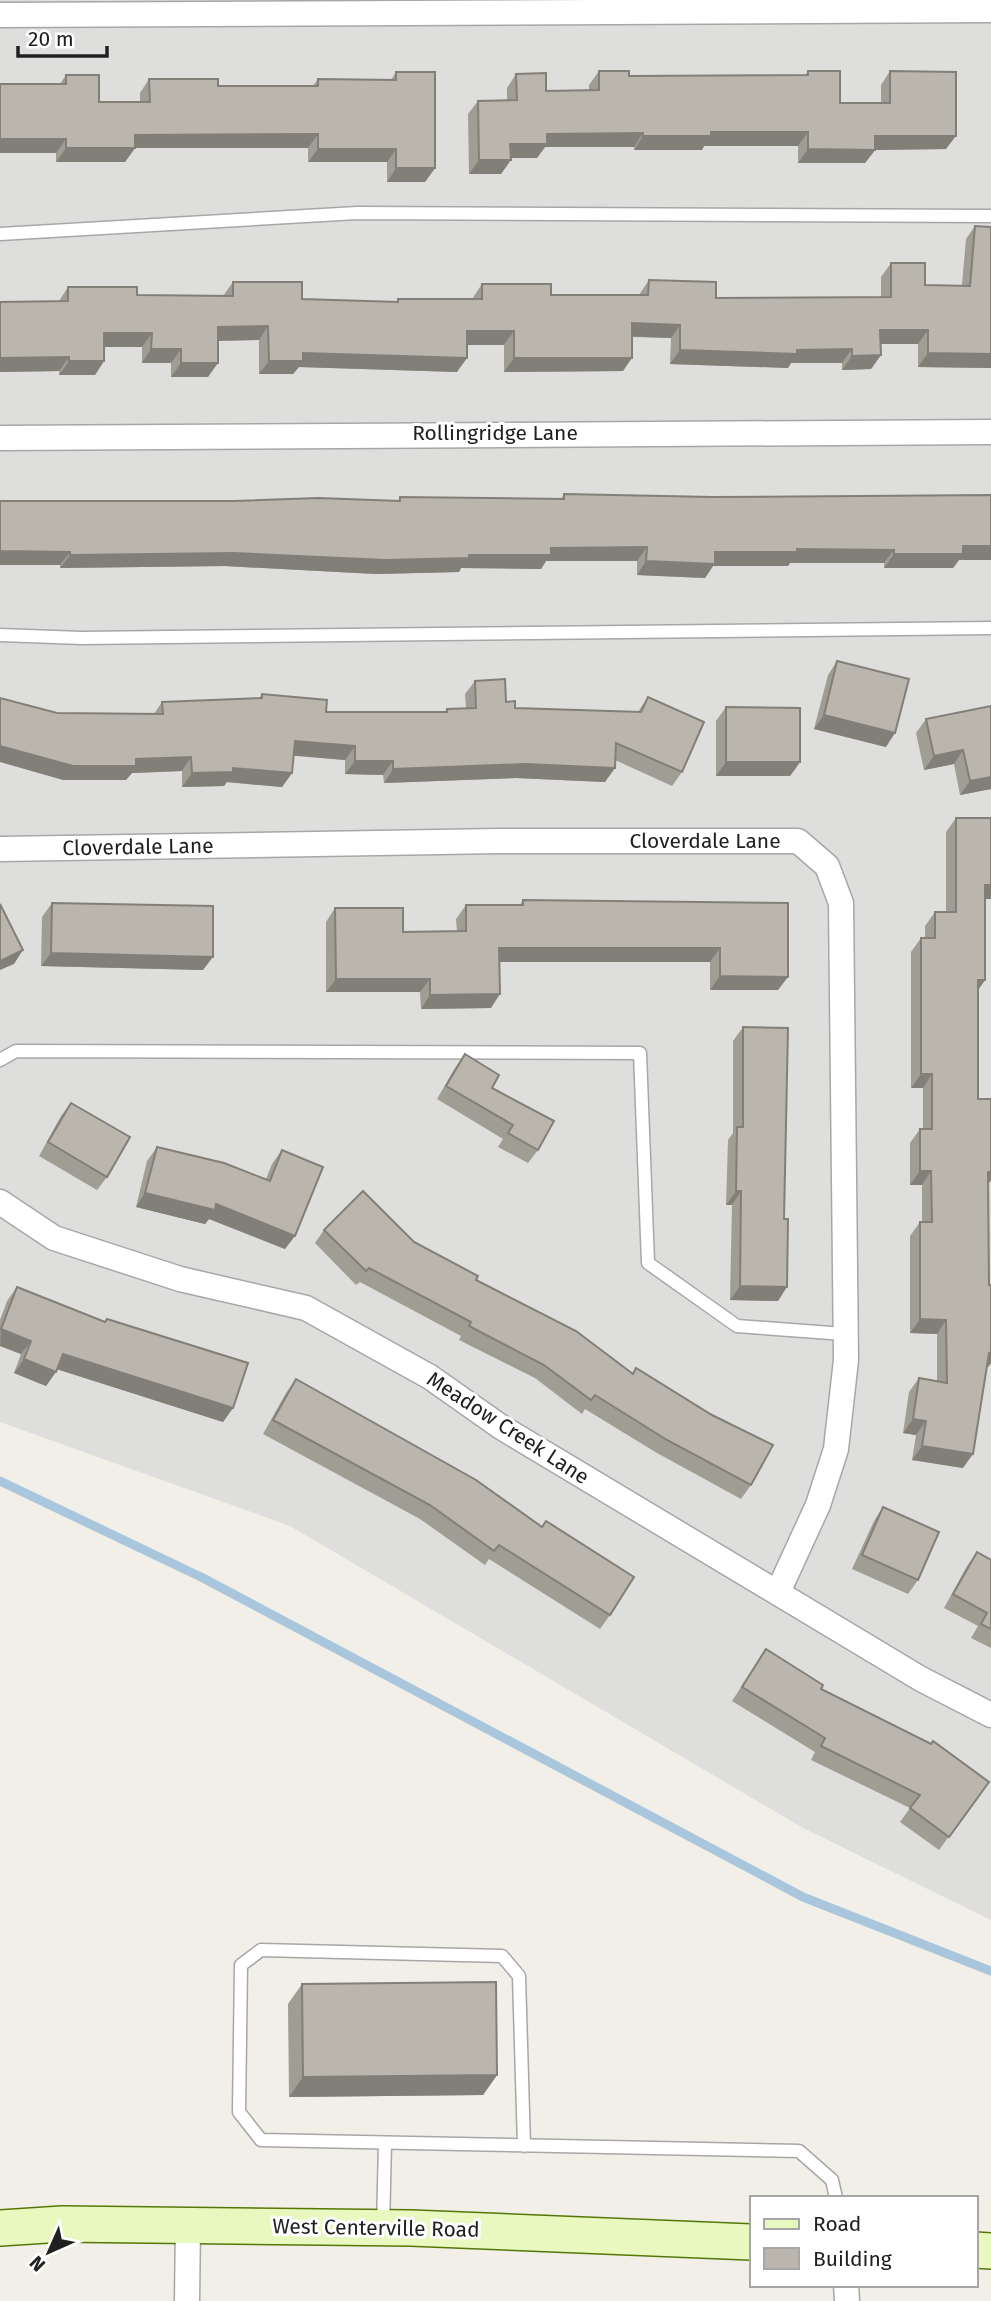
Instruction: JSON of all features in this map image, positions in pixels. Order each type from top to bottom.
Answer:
[{"type":"main road","name":"West Centerville Road","points":[[0,2228],[62,2224],[383,2227],[750,2242]]},
{"type":"street","points":[[0,15],[939,5],[991,10]]},
{"type":"street","name":"Rollingridge Lane","points":[[0,438],[991,432]]},
{"type":"street","name":"Cloverdale Lane","points":[[0,849],[500,841],[798,841],[827,866],[841,903],[846,1360],[836,1448],[818,1505],[778,1592]]},
{"type":"street","name":"Meadow Creek Lane","points":[[0,1202],[54,1238],[180,1279],[306,1308],[430,1377],[500,1427],[921,1679],[991,1715]]},
{"type":"street","points":[[187,2301],[188,2225]]},
{"type":"lane","points":[[0,234],[357,213],[991,216]]},
{"type":"lane","points":[[0,635],[82,638],[991,628]]},
{"type":"lane","points":[[0,1060],[16,1051],[640,1053],[649,1263],[737,1326],[844,1334]]},
{"type":"lane","points":[[524,2146],[519,1976],[502,1956],[261,1950],[241,1965],[239,2112],[261,2140],[385,2144],[799,2151],[832,2180],[836,2196]]},
{"type":"lane","points":[[383,2227],[385,2144]]},
{"type":"shaded area","points":[[0,0],[991,0],[991,1920],[803,1828],[290,1526],[0,1422]]},
{"type":"building","points":[[599,71],[629,71],[629,76],[808,75],[808,71],[840,71],[840,103],[890,103],[890,71],[956,72],[956,136],[875,136],[875,150],[808,149],[808,132],[711,132],[711,136],[643,136],[643,133],[547,134],[547,144],[510,144],[511,160],[479,160],[478,101],[517,100],[516,74],[546,73],[546,91],[599,90]]},
{"type":"building","points":[[396,72],[435,72],[435,168],[396,168],[396,149],[318,149],[318,134],[135,135],[135,148],[66,148],[66,139],[0,139],[0,84],[66,84],[66,75],[99,75],[99,102],[150,102],[149,79],[218,79],[218,86],[318,86],[318,79],[396,80]]},
{"type":"building","points":[[975,226],[991,227],[991,354],[928,353],[928,330],[880,330],[881,355],[852,356],[852,349],[797,350],[797,354],[680,350],[680,325],[632,323],[632,358],[514,358],[514,331],[467,331],[467,358],[303,353],[303,361],[269,361],[268,326],[218,327],[218,363],[181,363],[181,349],[151,349],[152,333],[104,333],[104,361],[69,361],[69,357],[0,358],[0,302],[68,301],[68,287],[137,287],[137,295],[233,296],[233,282],[302,282],[302,299],[398,302],[398,299],[482,299],[482,284],[551,284],[551,295],[648,295],[649,280],[716,282],[716,298],[891,297],[891,263],[925,263],[925,285],[970,286]]},
{"type":"building","points":[[564,494],[712,497],[991,495],[991,546],[963,546],[963,554],[797,549],[797,552],[715,552],[715,564],[646,561],[647,547],[551,548],[551,555],[469,555],[469,558],[385,560],[234,553],[70,555],[70,552],[0,551],[0,501],[234,501],[318,498],[400,501],[400,497],[564,499]]},
{"type":"building","points":[[837,661],[909,679],[895,733],[824,715]]},
{"type":"building","points":[[505,679],[506,702],[515,701],[515,708],[641,712],[648,697],[704,722],[682,772],[616,743],[615,768],[525,764],[393,769],[393,761],[355,761],[355,746],[295,741],[292,773],[233,768],[233,772],[192,773],[191,757],[136,759],[136,766],[73,766],[0,746],[0,698],[57,713],[163,714],[162,702],[262,698],[262,694],[327,700],[326,712],[447,712],[447,709],[476,708],[475,681]]},
{"type":"building","points":[[991,706],[991,777],[970,781],[963,750],[934,756],[926,719]]},
{"type":"building","points":[[726,707],[800,708],[800,762],[726,762]]},
{"type":"building","points":[[956,818],[991,818],[991,885],[985,885],[985,980],[978,980],[978,1099],[991,1099],[991,1172],[988,1172],[991,1354],[989,1353],[973,1454],[922,1446],[926,1421],[913,1419],[919,1378],[947,1383],[946,1320],[920,1319],[920,1222],[932,1222],[931,1171],[920,1171],[920,1129],[932,1129],[932,1074],[921,1074],[921,938],[935,938],[935,912],[956,912]]},
{"type":"building","points":[[523,900],[788,903],[788,977],[720,976],[720,948],[499,948],[500,994],[430,995],[430,979],[336,979],[335,908],[403,908],[403,932],[466,931],[466,905],[523,905]]},
{"type":"building","points":[[52,903],[213,906],[213,957],[51,953]]},
{"type":"building","points":[[0,904],[23,950],[0,961]]},
{"type":"building","points":[[743,1027],[788,1028],[784,1219],[788,1219],[787,1287],[740,1286],[741,1191],[736,1191],[737,1127],[743,1127]]},
{"type":"building","points":[[465,1054],[499,1075],[492,1088],[554,1121],[538,1150],[508,1133],[513,1125],[446,1086]]},
{"type":"building","points":[[71,1103],[130,1137],[107,1177],[48,1142]]},
{"type":"building","points":[[157,1147],[224,1163],[270,1181],[282,1150],[323,1167],[295,1236],[216,1204],[215,1210],[145,1193]]},
{"type":"building","points":[[363,1191],[414,1242],[478,1276],[476,1280],[576,1331],[633,1374],[636,1368],[712,1415],[773,1445],[751,1485],[667,1440],[595,1395],[591,1400],[544,1365],[469,1326],[471,1322],[369,1268],[366,1271],[324,1230]]},
{"type":"building","points":[[17,1287],[105,1322],[107,1319],[248,1363],[233,1408],[63,1354],[56,1372],[24,1359],[31,1341],[1,1329]]},
{"type":"building","points":[[296,1379],[476,1480],[542,1527],[546,1521],[634,1577],[610,1615],[499,1545],[494,1551],[430,1505],[273,1420]]},
{"type":"building","points":[[883,1507],[939,1532],[918,1580],[862,1555]]},
{"type":"building","points":[[977,1552],[991,1560],[991,1629],[981,1624],[987,1613],[953,1594]]},
{"type":"building","points":[[766,1649],[823,1685],[821,1689],[931,1744],[933,1741],[989,1782],[949,1837],[910,1808],[920,1795],[821,1746],[825,1738],[742,1687]]},
{"type":"building","points":[[496,1982],[497,2075],[303,2077],[302,1984]]},
{"type":"waterway","points":[[0,1481],[203,1578],[803,1897],[991,1971]]}]
